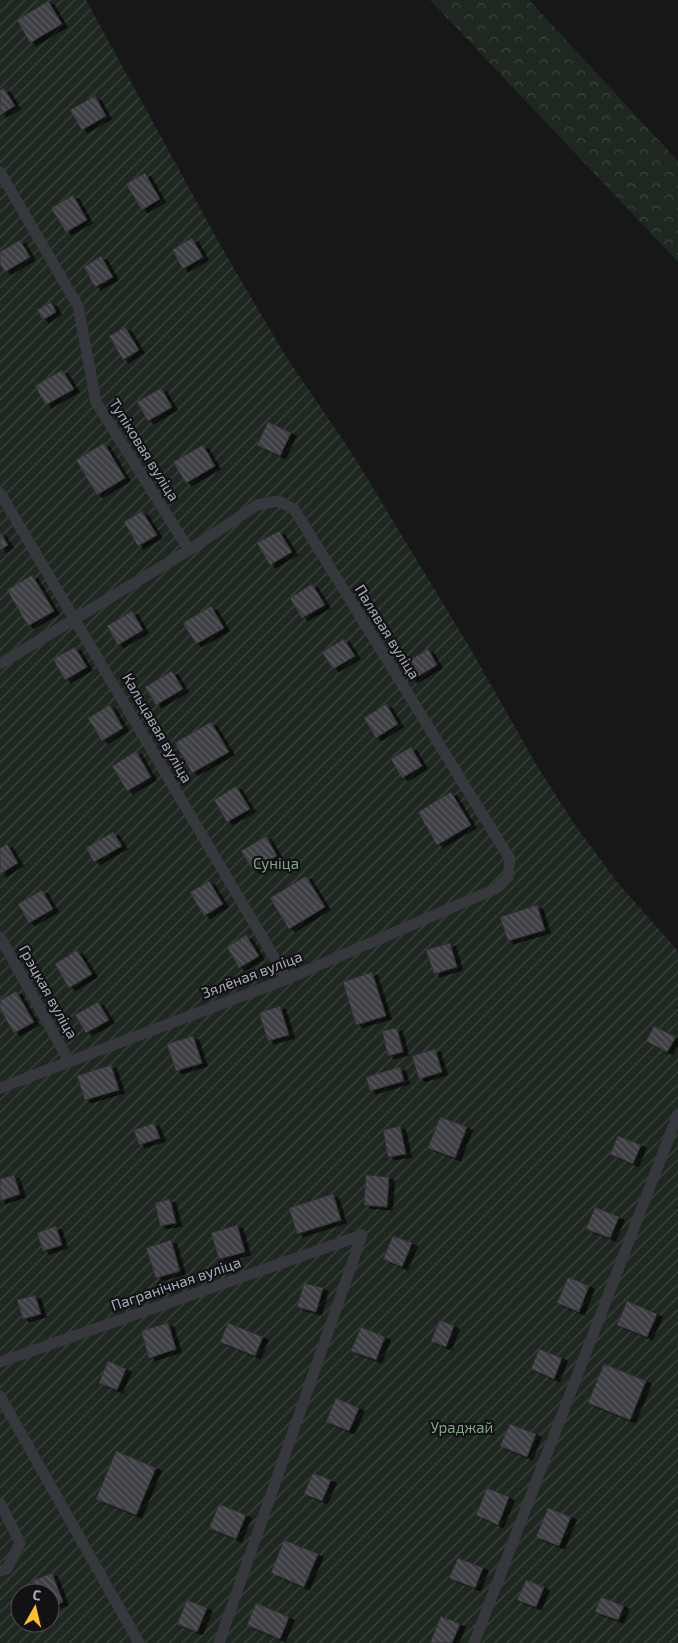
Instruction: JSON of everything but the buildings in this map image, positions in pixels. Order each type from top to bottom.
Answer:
[{"type":"lane","name":"Тупіковая вуліца","points":[[0,172],[78,306],[96,402],[188,550]]},
{"type":"lane","name":"Кальцавая вуліца","points":[[0,493],[287,979]]},
{"type":"lane","name":"Палявая вуліца","points":[[0,664],[188,550],[257,504],[278,501],[294,509],[510,859],[508,877]]},
{"type":"lane","name":"Зялёная вуліца","points":[[0,1088],[287,979],[497,888],[508,877]]},
{"type":"lane","name":"Грэцкая вуліца","points":[[0,937],[70,1061]]},
{"type":"lane","points":[[474,1643],[678,1114]]},
{"type":"lane","name":"Пагранічная вуліца","points":[[0,1362],[362,1235],[219,1643]]},
{"type":"lane","points":[[0,1396],[139,1643]]},
{"type":"lane","points":[[0,1503],[20,1543],[7,1568],[0,1571]]},
{"type":"green space","name":"Суніца","points":[[0,0],[86,0],[222,248],[285,355],[353,455],[470,648],[537,766],[575,825],[617,882],[678,951],[678,1643],[0,1643]]},
{"type":"green space","points":[[430,0],[529,0],[678,161],[678,262]]},
{"type":"park label","name":"Ураджай","points":[[462,1428]]}]
